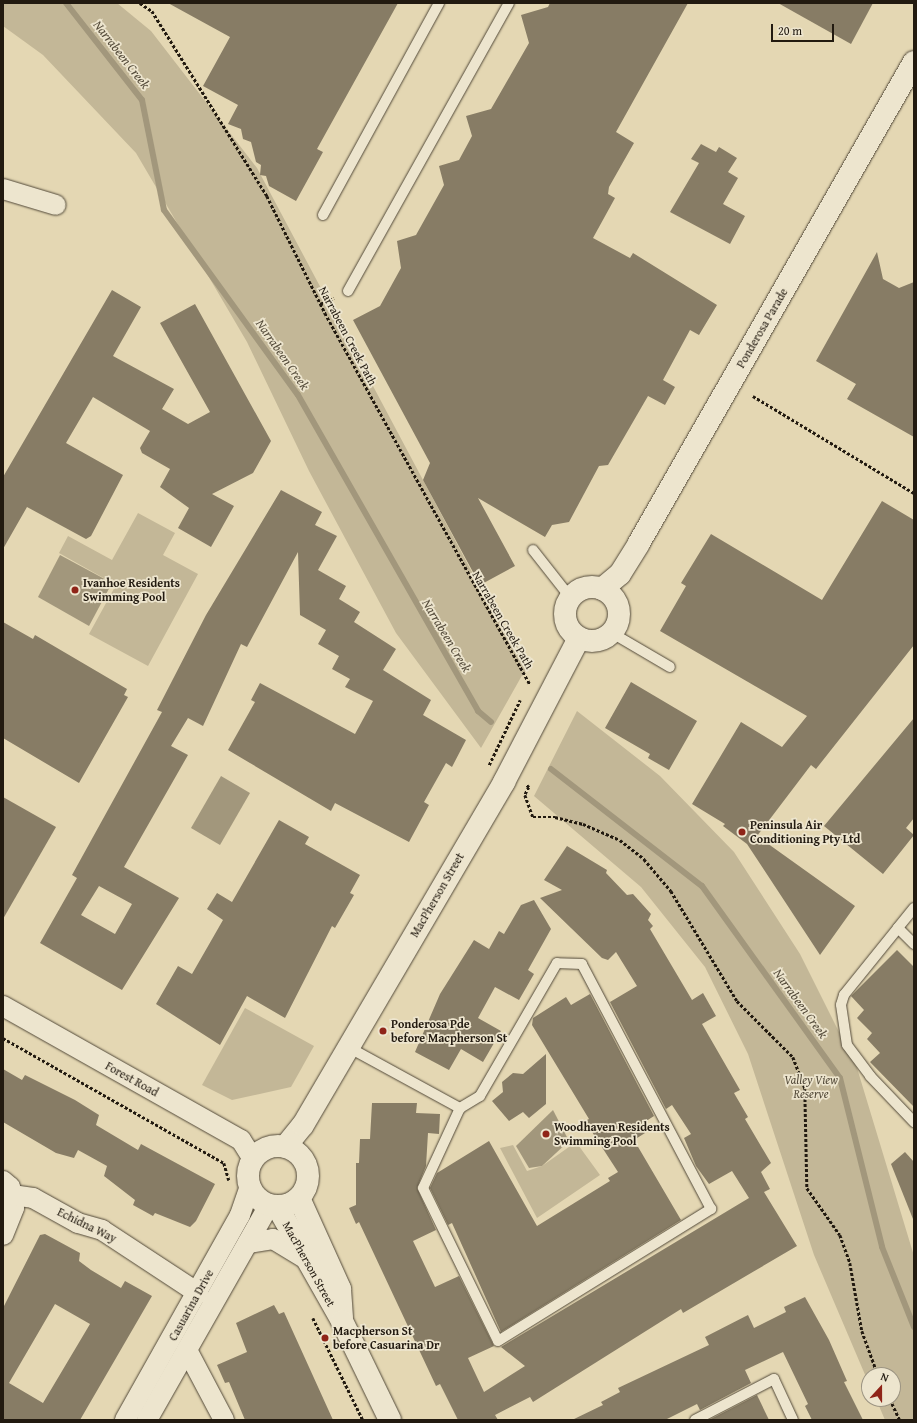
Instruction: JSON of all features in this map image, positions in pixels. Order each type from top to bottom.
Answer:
[{"type":"street","name":"Ponderosa Parade","points":[[602,589],[620,574],[914,62]]},
{"type":"street","points":[[3,189],[56,205]]},
{"type":"street","points":[[585,588],[602,589],[610,593],[619,608],[617,625],[612,633],[597,641],[580,638],[567,624],[566,606],[570,597],[585,588]]},
{"type":"street","name":"MacPherson Street","points":[[285,1147],[303,1125],[504,782],[580,638]]},
{"type":"street","name":"Forest Road","points":[[3,1006],[240,1140],[253,1159]]},
{"type":"street","points":[[285,1147],[301,1156],[308,1173],[305,1190],[299,1198],[273,1205],[258,1198],[240,1185],[253,1159],[267,1148],[285,1147]]},
{"type":"street","name":"Casuarina Drive","points":[[125,1420],[198,1293],[240,1215],[240,1185]]},
{"type":"street","points":[[3,1235],[13,1216],[8,1188]]},
{"type":"street","name":"Echidna Way","points":[[8,1188],[33,1198],[78,1223],[102,1230],[198,1293]]},
{"type":"street","name":"MacPherson Street","points":[[299,1198],[340,1289],[342,1321]]},
{"type":"street","name":"MacPherson Street","points":[[273,1205],[342,1321],[390,1420]]},
{"type":"street","name":"Casuarina Drive","points":[[147,1420],[248,1243],[273,1205]]},
{"type":"street","points":[[248,1243],[273,1239],[305,1258]]},
{"type":"street","points":[[187,1350],[224,1420]]},
{"type":"lane","points":[[322,215],[439,3]]},
{"type":"lane","points":[[348,291],[509,3]]},
{"type":"lane","points":[[533,550],[570,597]]},
{"type":"lane","points":[[612,633],[670,667]]},
{"type":"lane","points":[[914,908],[844,995],[841,1005],[847,1045],[870,1076],[914,1122]]},
{"type":"lane","points":[[898,928],[914,944]]},
{"type":"lane","points":[[557,963],[582,964],[711,1208],[498,1341],[423,1188],[460,1108],[480,1096],[557,963]]},
{"type":"lane","points":[[348,1047],[460,1108]]},
{"type":"lane","points":[[695,1420],[774,1379],[793,1420]]},
{"type":"path","name":"Narrabeen Creek Path","points":[[140,3],[152,11],[267,196],[325,313],[530,685]]},
{"type":"path","points":[[754,396],[914,493]]},
{"type":"path","points":[[487,764],[509,717]]},
{"type":"path","points":[[530,787],[525,795],[533,817],[555,817],[584,824],[620,840],[644,859],[671,891],[737,1001],[793,1057],[805,1089],[808,1188],[840,1235],[850,1263],[862,1331],[875,1367]]},
{"type":"path","points":[[3,1038],[224,1163],[240,1185]]},
{"type":"path","points":[[312,1314],[363,1420]]},
{"type":"path","points":[[894,1407],[900,1420]]},
{"type":"green space","points":[[4,3],[117,3],[151,31],[257,168],[481,589],[529,663],[481,748],[396,633],[309,471],[247,342],[136,153],[43,55],[3,26]]},
{"type":"green space","points":[[138,513],[175,533],[163,555],[198,574],[148,666],[89,634],[116,585],[59,553],[68,536],[112,560]]},
{"type":"green space","name":"Valley View Reserve","points":[[577,711],[660,776],[734,852],[800,954],[857,1068],[914,1256],[914,1420],[885,1420],[879,1407],[901,1407],[901,1367],[862,1367],[814,1255],[748,1054],[705,967],[641,887],[534,796]]},
{"type":"green space","points":[[245,1008],[314,1046],[291,1087],[232,1100],[202,1085]]},
{"type":"green space","points":[[576,1142],[600,1175],[537,1218],[500,1148],[513,1145],[527,1171],[542,1166]]},
{"type":"shaded area","name":"Ivanhoe Residents Swimming Pool","points":[[60,555],[112,583],[89,626],[38,597]]},
{"type":"shaded area","points":[[221,776],[250,793],[220,845],[191,828]]},
{"type":"shaded area","name":"Woodhaven Residents Swimming Pool","points":[[553,1110],[569,1141],[542,1166],[529,1168],[516,1146]]},
{"type":"building","points":[[168,3],[398,3],[317,149],[323,152],[296,201],[269,186],[266,176],[260,175],[261,165],[256,162],[251,142],[243,139],[241,129],[228,124],[238,105],[203,86],[230,37]]},
{"type":"building","points":[[550,3],[688,3],[616,132],[634,143],[609,187],[608,194],[615,198],[593,238],[630,258],[633,253],[717,305],[699,335],[690,330],[663,380],[675,387],[665,405],[648,396],[608,465],[599,466],[569,522],[552,525],[545,537],[478,498],[515,566],[480,585],[423,480],[430,463],[353,320],[380,306],[401,268],[397,241],[416,235],[444,185],[439,166],[459,160],[472,136],[466,116],[491,109],[529,43],[521,15],[548,7]]},
{"type":"building","points":[[778,3],[873,3],[851,44]]},
{"type":"building","points":[[701,144],[716,152],[719,147],[737,158],[728,172],[738,178],[723,204],[745,216],[730,244],[670,212],[699,163],[691,159]]},
{"type":"building","points":[[877,252],[883,279],[899,288],[914,282],[914,437],[847,399],[856,384],[816,361]]},
{"type":"building","points":[[112,290],[141,307],[113,356],[174,389],[162,409],[188,424],[210,412],[160,323],[195,304],[271,441],[253,473],[212,494],[234,506],[211,547],[178,528],[189,508],[160,487],[170,469],[142,453],[140,448],[150,431],[93,397],[66,443],[123,475],[91,536],[86,539],[27,507],[3,549],[3,477]]},
{"type":"building","points":[[281,490],[322,512],[315,525],[337,536],[318,570],[346,586],[339,599],[360,612],[354,622],[396,649],[383,670],[431,700],[423,715],[466,740],[452,767],[446,763],[424,802],[429,805],[409,842],[335,803],[331,811],[228,750],[255,702],[251,700],[260,683],[355,734],[373,701],[345,687],[350,679],[332,669],[339,656],[318,644],[326,630],[300,615],[298,552],[247,647],[241,644],[203,726],[188,718],[171,746],[188,755],[124,867],[179,898],[122,990],[40,943],[77,878],[72,875],[162,712],[157,710],[206,615]],"holes":[[[99,886],[132,904],[115,934],[81,915]]]},
{"type":"building","points":[[882,501],[914,520],[914,645],[816,769],[811,765],[757,836],[855,906],[820,955],[747,844],[723,826],[725,824],[692,804],[741,722],[782,747],[807,716],[660,631],[686,586],[681,583],[711,534],[822,600]]},
{"type":"building","points":[[3,622],[33,639],[35,635],[127,689],[124,695],[128,697],[79,783],[3,738]]},
{"type":"building","points":[[631,682],[697,721],[669,770],[648,758],[650,754],[605,728]]},
{"type":"building","points":[[914,718],[914,818],[906,828],[914,835],[883,874],[824,826]]},
{"type":"building","points":[[3,797],[56,827],[3,919]]},
{"type":"building","points":[[279,820],[309,837],[305,844],[360,875],[350,893],[354,895],[335,928],[332,926],[285,1018],[247,996],[220,1045],[156,1004],[178,966],[192,974],[223,920],[207,909],[217,893],[232,902]]},
{"type":"building","points":[[567,846],[607,870],[606,873],[627,895],[633,894],[651,914],[648,920],[653,926],[650,929],[692,1000],[703,993],[716,1016],[702,1024],[740,1090],[734,1093],[748,1117],[745,1119],[771,1163],[761,1172],[770,1189],[764,1192],[797,1246],[683,1313],[681,1309],[533,1402],[530,1397],[495,1415],[498,1420],[458,1420],[440,1384],[436,1386],[359,1222],[356,1224],[349,1208],[356,1205],[356,1163],[359,1163],[360,1139],[370,1139],[372,1103],[417,1103],[416,1113],[440,1114],[439,1134],[428,1133],[426,1166],[417,1188],[436,1230],[413,1241],[435,1287],[459,1276],[494,1346],[468,1358],[484,1392],[525,1366],[501,1347],[749,1198],[732,1171],[709,1184],[696,1166],[684,1138],[691,1134],[672,1105],[666,1109],[610,1002],[637,986],[616,952],[608,960],[602,958],[540,898],[562,890],[544,880]]},
{"type":"building","points":[[534,900],[551,929],[528,970],[534,974],[519,1000],[495,987],[478,1018],[501,1031],[483,1062],[461,1049],[449,1070],[415,1052],[440,994],[474,940],[489,949],[499,931],[504,934],[521,905]]},
{"type":"building","points":[[897,950],[914,967],[914,1107],[870,1062],[880,1053],[867,1039],[872,1033],[857,1018],[864,1010],[851,996]]},
{"type":"building","points":[[590,994],[654,1116],[640,1125],[645,1133],[634,1140],[681,1220],[501,1332],[452,1223],[448,1225],[430,1188],[437,1173],[489,1141],[537,1226],[610,1181],[608,1178],[618,1172],[585,1121],[589,1119],[532,1025],[533,1018],[566,997],[571,1005]]},
{"type":"building","points":[[546,1054],[546,1104],[529,1118],[523,1112],[509,1121],[492,1101],[503,1092],[502,1082],[513,1073],[523,1074]]},
{"type":"building","points":[[3,1069],[22,1080],[25,1075],[75,1100],[99,1115],[96,1125],[138,1150],[141,1144],[215,1184],[196,1221],[190,1227],[155,1213],[153,1216],[133,1205],[135,1200],[104,1176],[107,1166],[78,1150],[74,1158],[56,1153],[3,1122]]},
{"type":"building","points":[[905,1152],[914,1162],[913,1219],[891,1164]]},
{"type":"building","points":[[45,1234],[80,1253],[79,1261],[121,1288],[125,1281],[152,1296],[80,1420],[3,1420],[3,1308],[40,1235]],"holes":[[[55,1304],[90,1324],[43,1403],[9,1383]]]},
{"type":"building","points":[[805,1297],[829,1340],[847,1381],[844,1382],[863,1420],[812,1420],[805,1406],[808,1404],[783,1352],[745,1370],[751,1383],[700,1410],[697,1404],[665,1420],[572,1420],[603,1405],[601,1402],[620,1392],[618,1388],[709,1345],[705,1337],[748,1315],[754,1328],[786,1312],[784,1307]]},
{"type":"building","points":[[274,1305],[279,1314],[284,1312],[333,1420],[245,1420],[229,1382],[225,1383],[217,1365],[247,1352],[236,1323]]},
{"type":"building","points":[[757,1395],[769,1420],[709,1420]]},
{"type":"waterway","name":"Narrabeen Creek","points":[[66,3],[142,100],[164,210],[298,395],[478,711],[491,722]]},
{"type":"waterway","name":"Narrabeen Creek","points":[[551,769],[702,886],[840,1078],[882,1247],[914,1327]]},
{"type":"place","name":"Ivanhoe Residents Swimming Pool","points":[[75,590]]},
{"type":"place","name":"Peninsula Air Conditioning Pty Ltd","points":[[742,832]]},
{"type":"place","name":"Ponderosa Pde before Macpherson St","points":[[383,1031]]},
{"type":"place","name":"Woodhaven Residents Swimming Pool","points":[[546,1134]]},
{"type":"place","name":"Macpherson St before Casuarina Dr","points":[[325,1338]]}]
